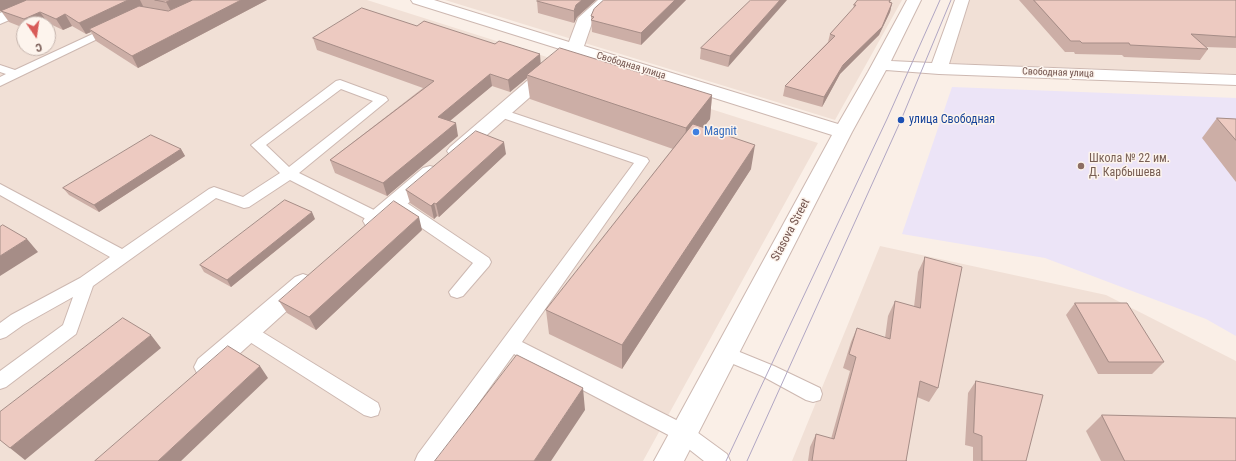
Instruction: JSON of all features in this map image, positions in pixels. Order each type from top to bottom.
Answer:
[{"type":"street","points":[[0,19],[44,0]]},
{"type":"street","name":"Свободная улица","points":[[418,0],[843,132]]},
{"type":"street","points":[[360,234],[575,49],[586,18],[608,0]]},
{"type":"street","name":"Stasova Street","points":[[669,461],[843,132],[881,65],[914,0]]},
{"type":"street","points":[[939,69],[962,0]]},
{"type":"street","name":"Свободная улица","points":[[881,65],[939,69],[1236,80]]},
{"type":"street","points":[[194,378],[318,270]]},
{"type":"lane","points":[[0,82],[122,23]]},
{"type":"lane","points":[[0,68],[16,74]]},
{"type":"lane","points":[[0,332],[17,320],[86,282],[214,192],[244,203],[289,174],[382,100],[340,84],[258,145],[289,174],[377,218]]},
{"type":"lane","points":[[424,461],[511,344],[642,161],[501,113]]},
{"type":"lane","points":[[0,189],[122,256]]},
{"type":"lane","points":[[396,203],[483,262],[457,292]]},
{"type":"lane","points":[[0,381],[70,329],[86,282]]},
{"type":"lane","points":[[248,332],[371,409]]},
{"type":"lane","points":[[511,344],[683,434],[720,461]]},
{"type":"lane","points":[[725,353],[768,371],[813,394]]},
{"type":"shaded area","points":[[0,0],[367,0],[818,143],[643,461],[0,461]]},
{"type":"shaded area","points":[[445,0],[902,0],[835,120]]},
{"type":"shaded area","points":[[969,0],[1236,0],[1236,74],[946,63]]},
{"type":"shaded area","name":"Школа № 22 им. Д. Карбышева","points":[[952,87],[1236,98],[1236,336],[1206,319],[1045,258],[902,234]]},
{"type":"shaded area","points":[[880,246],[1106,295],[1236,361],[1236,461],[792,461]]},
{"type":"building","points":[[27,0],[128,0],[79,23],[65,14],[56,19],[56,16],[49,16],[40,12],[31,16],[16,16],[1,11]]},
{"type":"building","points":[[155,0],[171,0],[166,2]]},
{"type":"building","points":[[193,0],[241,0],[132,56],[89,29],[139,6],[168,11]]},
{"type":"building","points":[[582,0],[576,5],[574,11],[537,1]]},
{"type":"building","points":[[604,0],[675,0],[641,33],[591,20],[594,17],[591,16],[594,9]]},
{"type":"building","points":[[751,0],[780,0],[730,56],[701,48]]},
{"type":"building","points":[[858,0],[890,0],[889,2],[892,3],[882,27],[843,65],[824,97],[785,86],[835,36],[830,34],[856,5],[854,5]]},
{"type":"building","points":[[1034,0],[1236,0],[1236,37],[1191,34],[1208,49],[1130,45],[1129,43],[1082,43],[1080,41],[1071,41]]},
{"type":"building","points":[[362,8],[417,26],[424,21],[495,44],[499,41],[540,54],[508,80],[490,74],[438,117],[456,123],[383,183],[330,160],[434,81],[313,38]]},
{"type":"building","points":[[560,48],[712,95],[686,128],[527,75]]},
{"type":"building","points":[[1217,118],[1236,119],[1236,140]]},
{"type":"building","points":[[693,124],[755,145],[622,345],[546,310]]},
{"type":"building","points":[[476,131],[504,142],[436,204],[434,203],[431,206],[406,190]]},
{"type":"building","points":[[151,135],[181,149],[94,205],[63,188]]},
{"type":"building","points":[[285,200],[312,212],[227,280],[200,265]]},
{"type":"building","points":[[394,201],[419,217],[309,317],[279,301]]},
{"type":"building","points":[[3,225],[27,239],[0,256],[0,227]]},
{"type":"building","points":[[925,257],[962,267],[938,388],[920,381],[906,461],[812,461],[816,434],[834,439],[856,357],[849,354],[857,328],[890,339],[895,301],[920,308]]},
{"type":"building","points":[[1075,303],[1127,303],[1164,362],[1109,362]]},
{"type":"building","points":[[123,318],[151,335],[10,448],[0,440],[0,412]]},
{"type":"building","points":[[228,346],[260,366],[158,461],[95,461]]},
{"type":"building","points":[[517,355],[583,388],[534,461],[435,461]]},
{"type":"building","points":[[976,381],[1043,395],[1026,461],[982,461],[982,436],[974,433]]},
{"type":"building","points":[[1102,415],[1236,418],[1236,461],[1125,461]]},
{"type":"tram line","points":[[726,461],[887,119],[940,0]]},
{"type":"tram line","points":[[747,461],[901,120],[951,0]]},
{"type":"place","name":"улица Свободная","points":[[901,120]]},
{"type":"place","name":"Magnit","points":[[696,132]]},
{"type":"place","name":"Школа № 22 им. Д. Карбышева","points":[[1081,166]]}]
